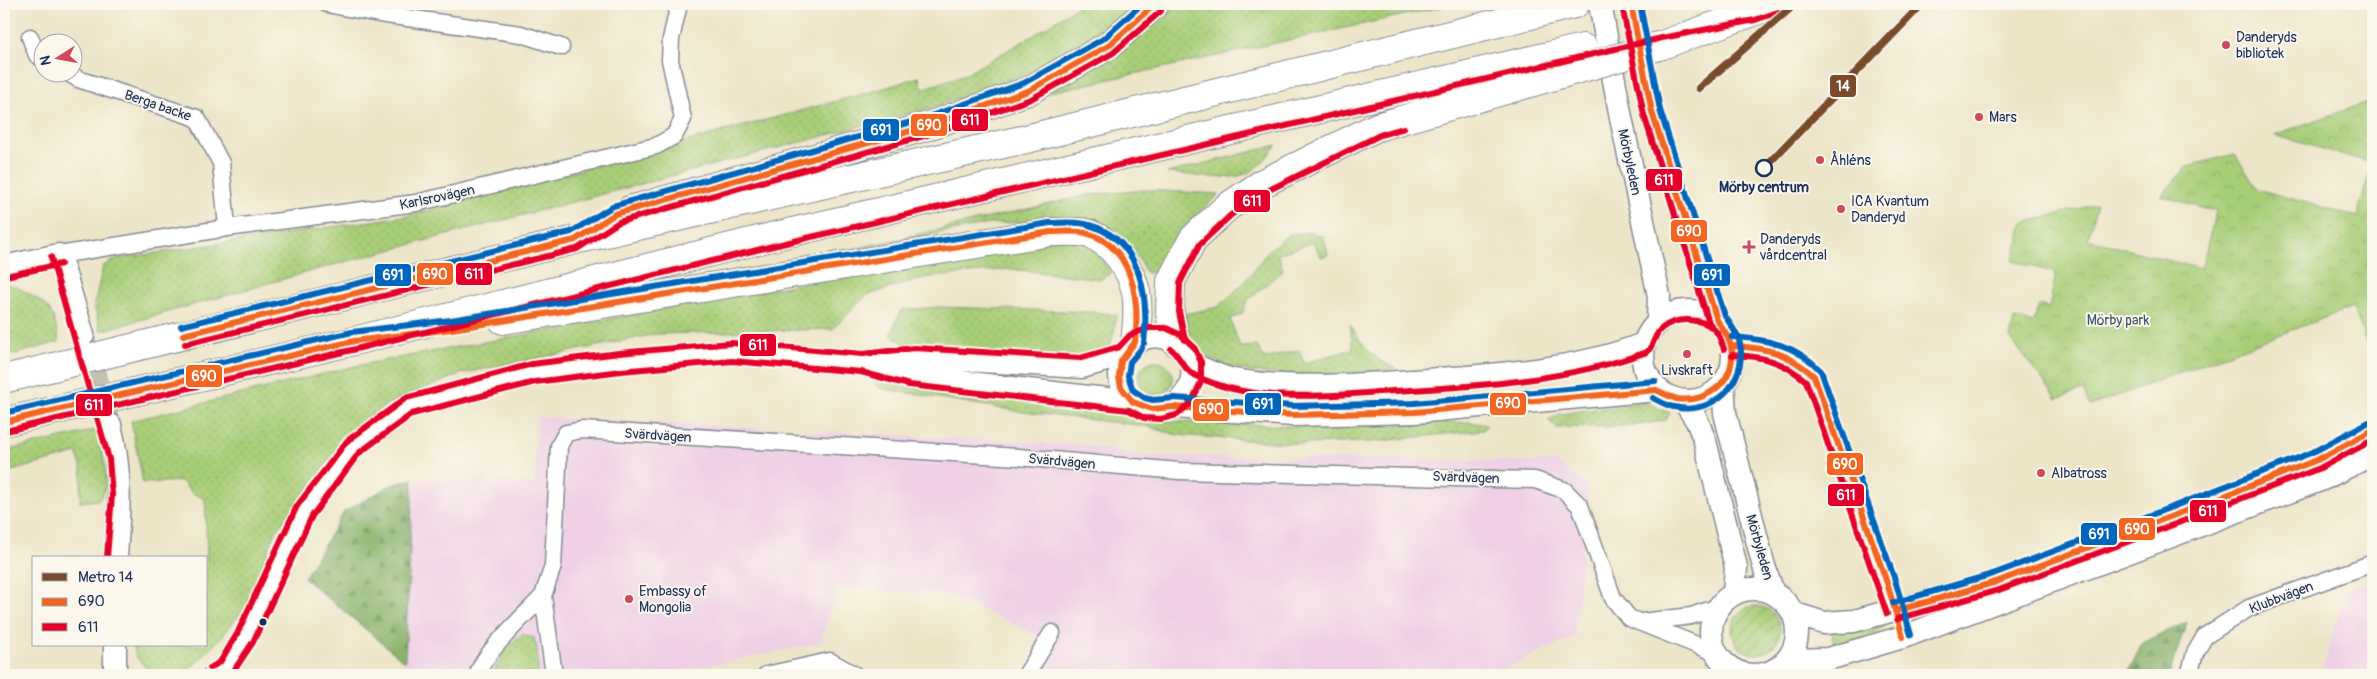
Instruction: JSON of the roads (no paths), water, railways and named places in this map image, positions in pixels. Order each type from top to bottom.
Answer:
[{"type":"highway","points":[[575,240],[615,214],[925,128],[1028,91],[1108,46],[1155,4]]},
{"type":"highway","points":[[4,379],[575,240],[1026,139],[1575,4]]},
{"type":"highway","points":[[4,422],[354,341],[775,236],[1583,58],[1764,7]]},
{"type":"highway","points":[[1176,342],[1170,313],[1171,281],[1193,239],[1226,208],[1263,183],[1377,127],[1583,58]]},
{"type":"highway","points":[[354,341],[462,327],[1051,232],[1086,233],[1108,244],[1126,267],[1136,291],[1138,316],[1130,348]]},
{"type":"street","points":[[327,4],[379,9],[521,34],[561,47]]},
{"type":"street","name":"Karlsrovägen","points":[[59,256],[227,228],[416,203],[656,146],[674,136],[683,119],[670,60],[671,39],[679,4]]},
{"type":"street","name":"Mörbyleden","points":[[1600,4],[1621,118],[1659,296],[1658,320]]},
{"type":"street","points":[[1631,4],[1652,112],[1717,320]]},
{"type":"street","points":[[30,37],[32,42]]},
{"type":"street","name":"Berga backe","points":[[82,80],[197,118],[221,163],[227,228]]},
{"type":"street","points":[[4,267],[59,256],[83,335]]},
{"type":"street","points":[[1695,311],[1717,320],[1726,329],[1732,346],[1730,370],[1723,384],[1713,393],[1699,400],[1684,401],[1668,398],[1656,390],[1648,377],[1643,344],[1649,330],[1658,320],[1675,312],[1695,311]]},
{"type":"street","points":[[863,363],[913,357],[1082,367],[1130,348],[1151,336],[1164,337],[1176,342],[1187,352],[1192,364],[1193,380],[1184,398],[1173,407]]},
{"type":"street","points":[[1192,364],[1212,373],[1233,379],[1273,385],[1350,385],[1468,378],[1540,368],[1616,355],[1643,344]]},
{"type":"street","points":[[1130,348],[1120,365],[1119,380],[1124,392],[1132,402]]},
{"type":"street","points":[[223,673],[245,638],[304,511],[353,448],[408,406],[533,374],[620,362],[732,352],[863,363],[910,376],[1132,402],[1147,410],[1173,407],[1293,415],[1415,412],[1656,390]]},
{"type":"street","name":"Mörbyleden","points":[[1723,384],[1726,413],[1763,563],[1773,593]]},
{"type":"street","name":"Mörbyleden","points":[[1684,401],[1697,420],[1705,441],[1736,567],[1726,600]]},
{"type":"street","points":[[110,425],[118,456],[121,495],[116,556]]},
{"type":"street","name":"Svärdvägen","points":[[554,675],[544,596],[553,566],[559,446],[566,433],[582,430],[1018,456],[1179,471],[1535,480],[1564,490],[1580,506],[1613,598],[1629,618],[1642,622],[1721,664]]},
{"type":"street","points":[[1795,614],[1809,620],[1824,623],[1854,621],[1996,582],[2316,460],[2373,430]]},
{"type":"street","points":[[1726,600],[1712,621],[1710,637],[1721,664],[1744,674],[1762,674],[1828,658],[1903,636],[2323,478],[2373,454]]},
{"type":"street","name":"Klubbvägen","points":[[2189,675],[2195,653],[2205,636],[2249,608],[2373,563]]},
{"type":"street","points":[[1642,622],[1691,616],[1743,590],[1758,589],[1773,593],[1786,602],[1795,614],[1799,629],[1796,647],[1781,668]]},
{"type":"street","name":"Svärdvägen","points":[[478,675],[479,667],[509,632],[544,596]]},
{"type":"street","points":[[1026,675],[1052,634]]},
{"type":"street","points":[[114,646],[115,675]]},
{"type":"street","points":[[766,675],[830,661],[855,675]]},
{"type":"tunnel","points":[[85,341],[110,425]]},
{"type":"metro line","name":"14","points":[[1699,88],[1795,4]]},
{"type":"metro line","name":"14","points":[[1764,168],[1922,4]]},
{"type":"place","name":"Danderyds bibliotek","points":[[2226,45]]},
{"type":"place","name":"Mars","points":[[1979,117]]},
{"type":"place","name":"Åhléns","points":[[1820,160]]},
{"type":"place","name":"Mörby centrum","points":[[1764,168]]},
{"type":"place","name":"ICA Kvantum Danderyd","points":[[1841,209]]},
{"type":"place","name":"Danderyds vårdcentral","points":[[1749,247]]},
{"type":"place","name":"Livskraft","points":[[1687,354]]},
{"type":"place","name":"Albatross","points":[[2041,473]]},
{"type":"place","name":"Embassy of Mongolia","points":[[629,599]]},
{"type":"park label","name":"Mörby park","points":[[2118,320]]}]
